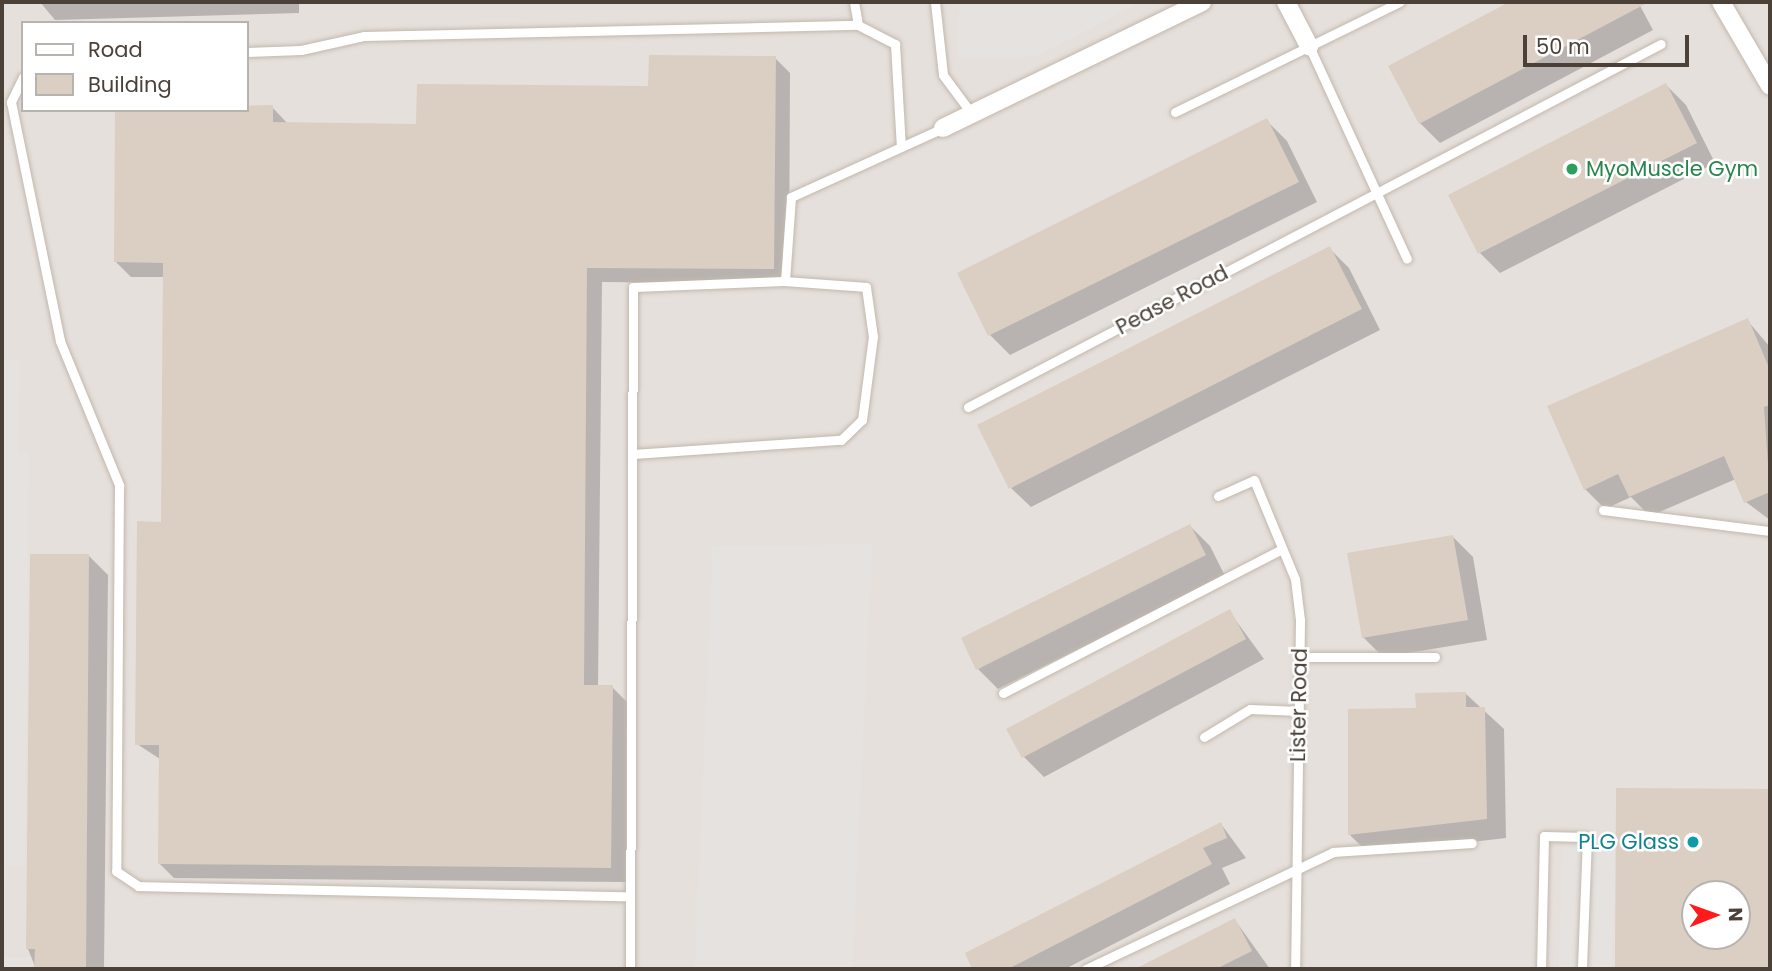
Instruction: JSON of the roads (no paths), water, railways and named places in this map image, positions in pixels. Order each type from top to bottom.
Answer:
[{"type":"street","points":[[943,128],[1202,2]]},
{"type":"street","points":[[1286,2],[1309,46]]},
{"type":"street","points":[[1721,2],[1770,86]]},
{"type":"lane","points":[[854,2],[858,25]]},
{"type":"lane","points":[[935,2],[943,75],[972,114]]},
{"type":"lane","points":[[1175,112],[1400,2]]},
{"type":"lane","points":[[248,52],[301,50],[364,36],[858,25],[895,44],[901,147]]},
{"type":"lane","name":"Pease Road","points":[[968,407],[1661,44]]},
{"type":"lane","points":[[1309,46],[1407,259]]},
{"type":"lane","points":[[21,81],[11,102],[60,341],[119,485],[116,871],[138,886],[630,896]]},
{"type":"lane","points":[[785,281],[791,197],[943,128]]},
{"type":"lane","points":[[630,969],[630,896],[634,287],[785,281],[866,287],[873,337],[862,420],[841,440],[633,454]]},
{"type":"lane","name":"Lister Road","points":[[1218,496],[1254,480],[1295,579],[1299,657],[1296,969]]},
{"type":"lane","points":[[1603,510],[1770,531]]},
{"type":"lane","points":[[1003,692],[1282,549]]},
{"type":"lane","points":[[1299,657],[1435,657]]},
{"type":"lane","points":[[1204,737],[1250,709],[1299,711]]},
{"type":"lane","points":[[1541,969],[1544,836],[1587,837],[1582,969]]},
{"type":"lane","points":[[1087,969],[1297,864],[1333,852],[1472,843]]},
{"type":"place","name":"MyoMuscle Gym","points":[[1572,169]]},
{"type":"place","name":"PLG Glass","points":[[1693,842]]}]
